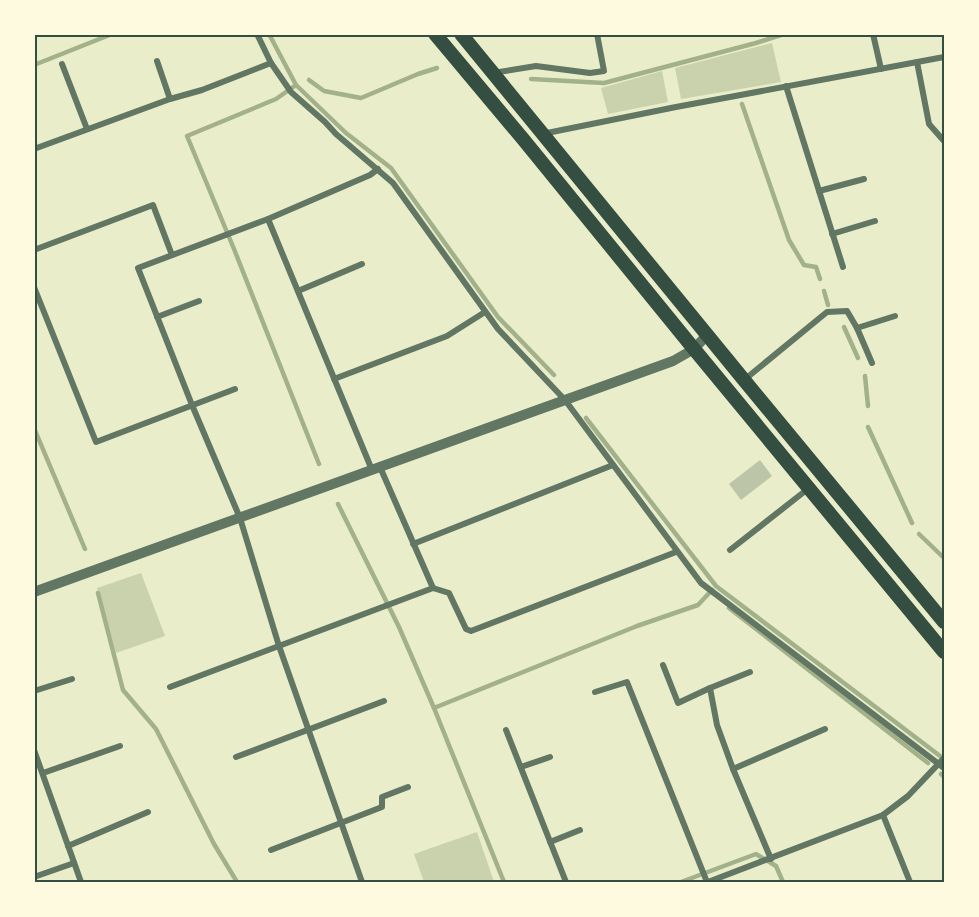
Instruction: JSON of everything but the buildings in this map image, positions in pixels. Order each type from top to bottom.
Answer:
[{"type":"highway","points":[[435,34],[945,652]]},
{"type":"highway","points":[[461,34],[707,336],[945,622]]},
{"type":"street","points":[[257,34],[271,63],[289,89],[336,134],[393,183],[498,329],[566,400],[701,583],[941,766]]},
{"type":"street","points":[[492,73],[536,66],[590,73],[604,71],[597,34]]},
{"type":"street","points":[[873,34],[881,69]]},
{"type":"street","points":[[542,134],[676,106],[945,57]]},
{"type":"street","points":[[157,61],[170,99]]},
{"type":"street","points":[[917,62],[929,124],[945,141]]},
{"type":"street","points":[[34,149],[170,99],[202,90],[271,63]]},
{"type":"street","points":[[62,64],[87,129]]},
{"type":"street","points":[[786,86],[843,267]]},
{"type":"street","points":[[362,882],[279,646],[240,518],[138,268],[268,219],[370,175],[378,169]]},
{"type":"street","points":[[819,191],[864,179]]},
{"type":"street","points":[[34,249],[153,205],[172,255]]},
{"type":"street","points":[[268,219],[334,379],[433,588]]},
{"type":"street","points":[[832,234],[875,221]]},
{"type":"street","points":[[298,291],[362,264]]},
{"type":"street","points":[[34,286],[96,442],[235,389]]},
{"type":"street","points":[[157,317],[199,301]]},
{"type":"street","points":[[744,380],[827,312],[847,311],[872,363]]},
{"type":"street","points":[[334,379],[447,336],[485,312]]},
{"type":"street","points":[[857,328],[895,316]]},
{"type":"street","points":[[34,592],[673,361],[694,349],[707,336]]},
{"type":"street","points":[[413,544],[613,465]]},
{"type":"street","points":[[730,549],[809,488]]},
{"type":"street","points":[[170,687],[433,588],[449,593],[466,629],[471,631],[676,552]]},
{"type":"street","points":[[663,665],[678,703],[750,672]]},
{"type":"street","points":[[34,692],[72,679]]},
{"type":"street","points":[[595,692],[627,682],[705,878],[762,863],[883,815],[941,766],[945,758]]},
{"type":"street","points":[[710,688],[717,724],[733,769],[771,859]]},
{"type":"street","points":[[236,757],[384,701]]},
{"type":"street","points":[[506,729],[566,882]]},
{"type":"street","points":[[733,769],[825,729]]},
{"type":"street","points":[[43,773],[120,746]]},
{"type":"street","points":[[34,750],[81,882]]},
{"type":"street","points":[[520,767],[550,757]]},
{"type":"street","points":[[271,850],[382,807],[382,798],[408,787]]},
{"type":"street","points":[[68,846],[148,812]]},
{"type":"street","points":[[883,815],[910,882]]},
{"type":"street","points":[[549,842],[580,830]]},
{"type":"street","points":[[34,877],[74,863]]},
{"type":"green space","points":[[772,43],[781,82],[681,99],[675,68]]},
{"type":"green space","points":[[662,71],[668,102],[608,114],[601,88]]},
{"type":"green space","points":[[141,573],[165,636],[116,653],[97,588]]},
{"type":"green space","points":[[477,832],[494,882],[424,882],[414,854]]},
{"type":"waterway","points":[[34,65],[112,34]]},
{"type":"waterway","points":[[269,34],[296,85],[346,133],[391,168],[498,317],[554,375]]},
{"type":"waterway","points":[[531,79],[604,83],[784,34]]},
{"type":"waterway","points":[[309,80],[324,91],[361,98],[437,68]]},
{"type":"waterway","points":[[296,85],[276,99],[187,136],[319,464]]},
{"type":"waterway","points":[[742,104],[789,240],[804,265],[816,267],[820,279]]},
{"type":"waterway","points":[[824,291],[828,305]]},
{"type":"waterway","points":[[844,327],[858,358]]},
{"type":"waterway","points":[[865,376],[868,406]]},
{"type":"waterway","points":[[586,418],[716,586],[944,759]]},
{"type":"waterway","points":[[868,427],[912,523]]},
{"type":"waterway","points":[[34,428],[85,549]]},
{"type":"waterway","points":[[338,504],[399,627],[504,882]]},
{"type":"waterway","points":[[919,534],[944,558]]},
{"type":"waterway","points":[[434,708],[637,626],[698,605],[712,590]]},
{"type":"waterway","points":[[98,593],[123,690],[156,729],[214,844],[237,882]]},
{"type":"waterway","points":[[729,608],[928,763]]},
{"type":"waterway","points":[[941,774],[944,777]]},
{"type":"waterway","points":[[681,882],[756,854],[776,866],[783,882]]}]
